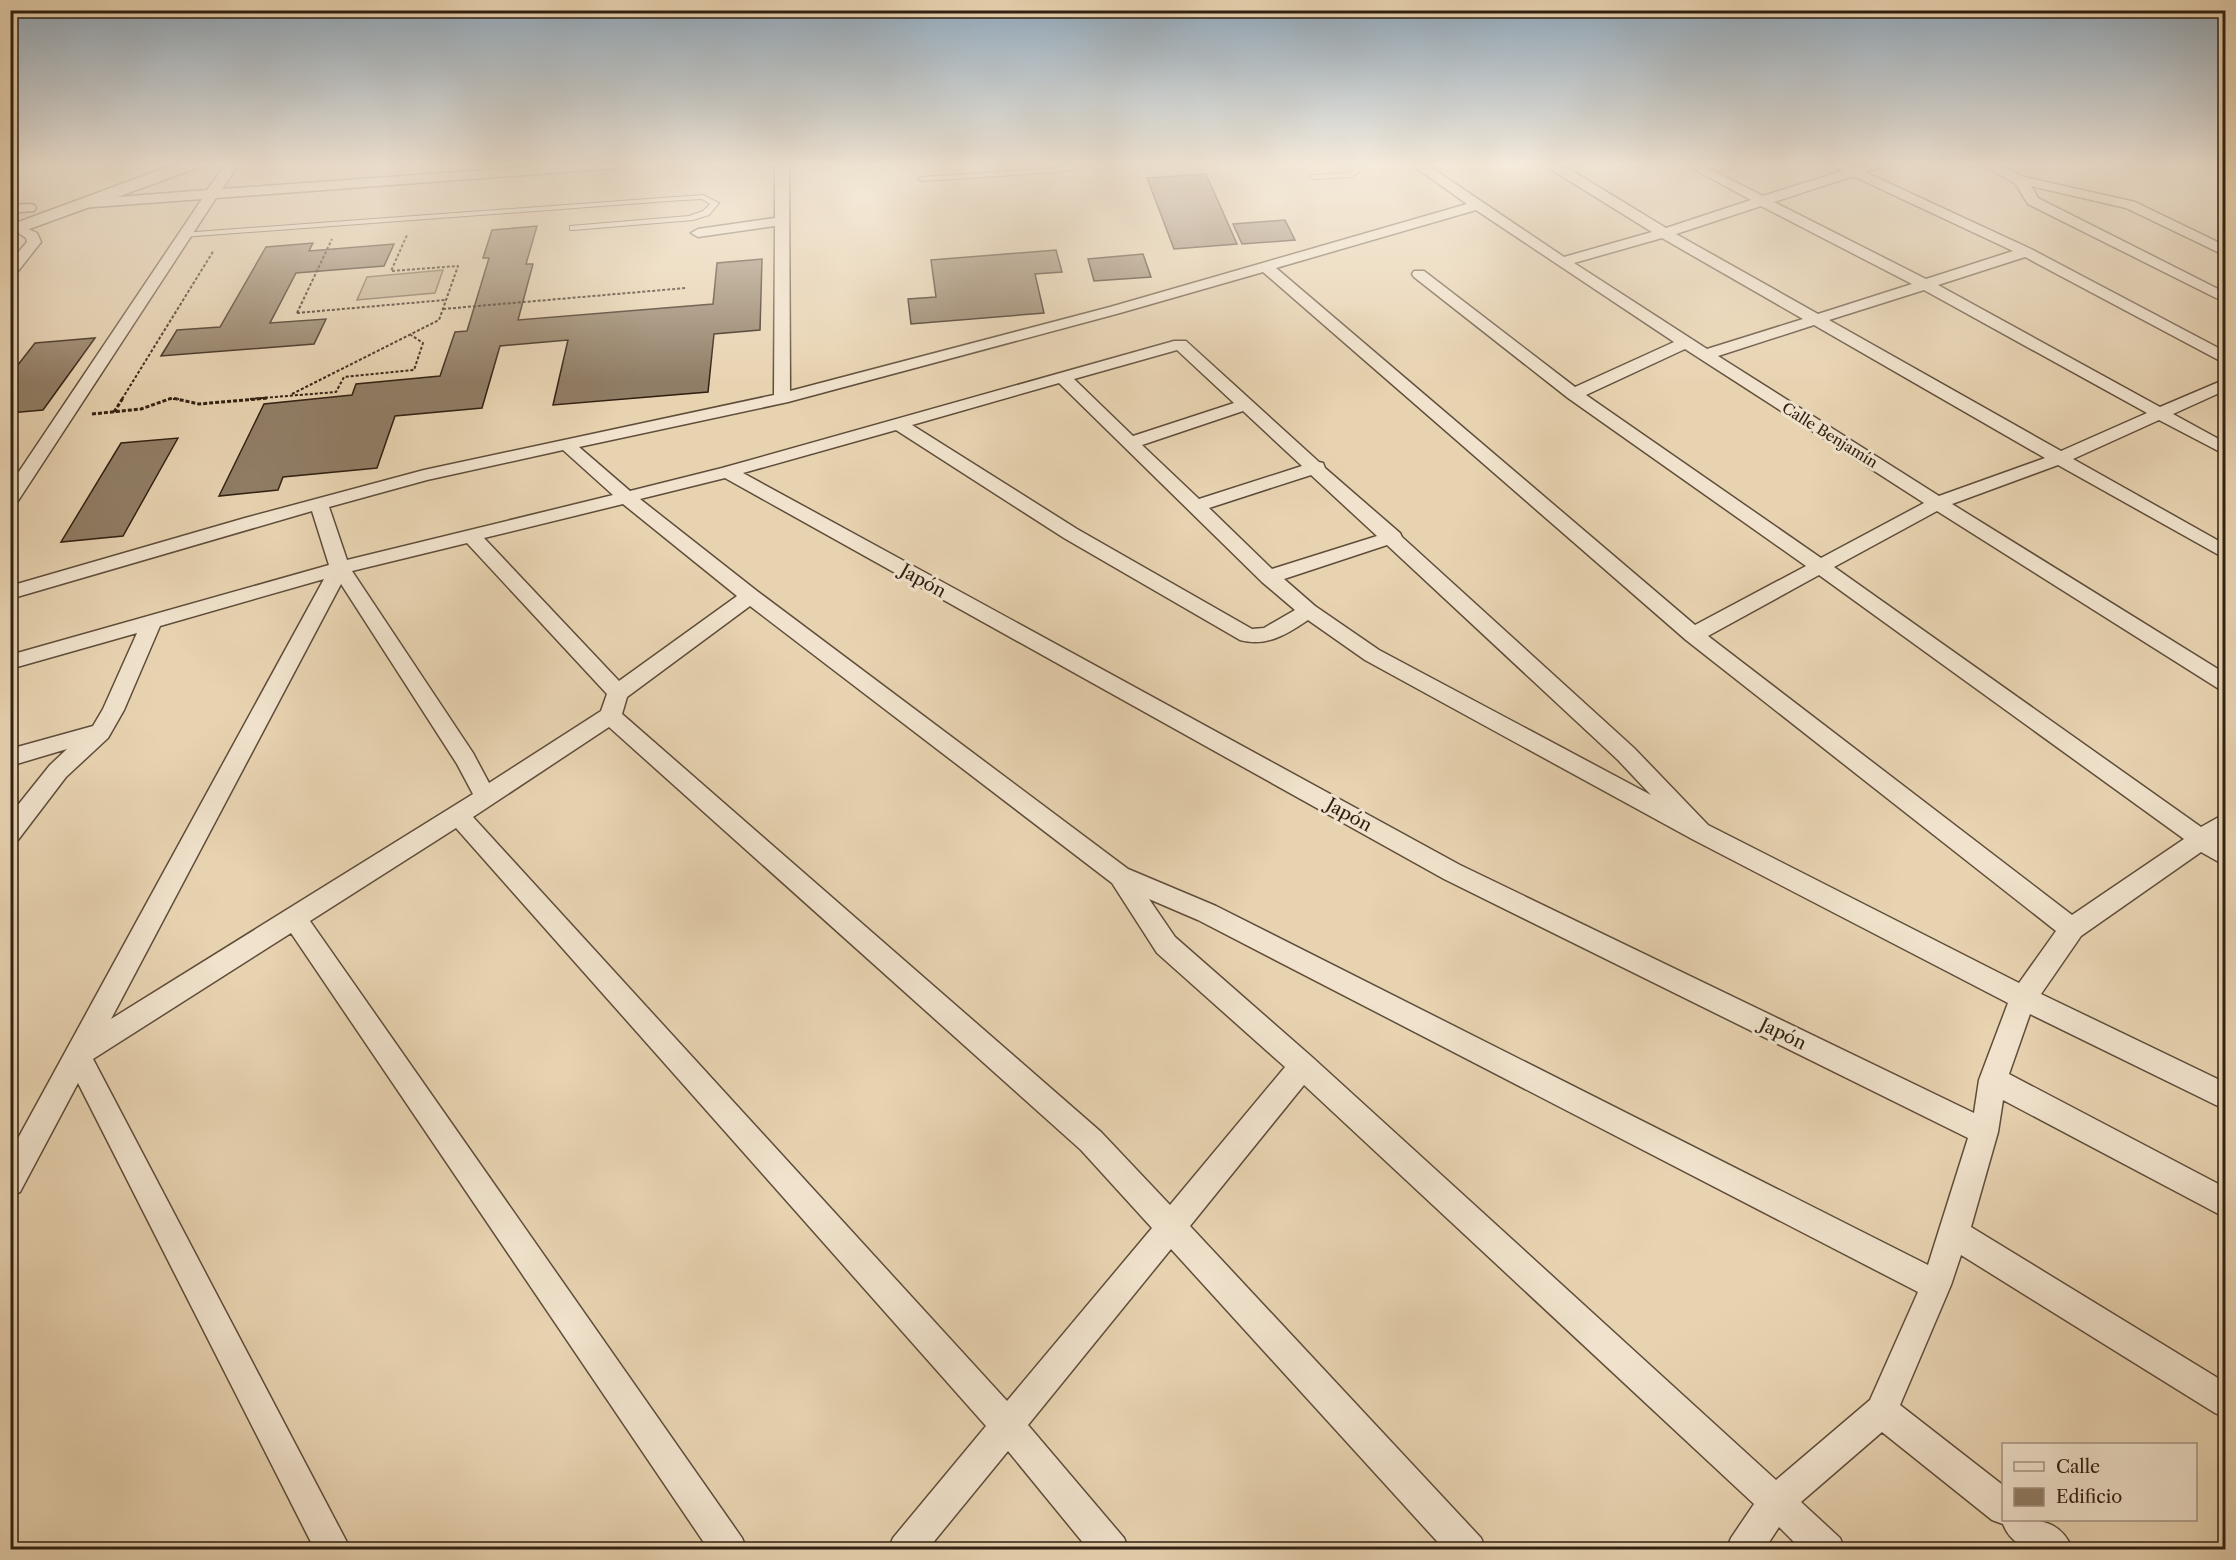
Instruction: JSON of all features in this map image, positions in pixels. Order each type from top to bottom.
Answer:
[{"type":"street","points":[[10,272],[34,242],[32,237]]},
{"type":"street","points":[[10,500],[182,237]]},
{"type":"street","points":[[781,237],[782,398]]},
{"type":"street","points":[[10,593],[424,475],[782,398],[1115,310],[1369,237]]},
{"type":"street","name":"Calle Benjamín","points":[[1525,237],[1938,503],[2226,684]]},
{"type":"street","points":[[1562,262],[1651,237]]},
{"type":"street","points":[[1671,237],[2226,553]]},
{"type":"street","points":[[1833,237],[1926,285],[2226,450]]},
{"type":"street","points":[[1993,237],[2226,359]]},
{"type":"street","points":[[2104,237],[2226,299]]},
{"type":"street","points":[[2195,237],[2226,252]]},
{"type":"street","points":[[1706,355],[2025,252]]},
{"type":"street","points":[[1266,267],[1693,635],[2072,929]]},
{"type":"street","points":[[1419,274],[1574,394],[2226,857]]},
{"type":"street","points":[[1574,394],[1687,342]]},
{"type":"street","points":[[10,662],[340,568],[727,472],[1180,344],[1317,467],[1626,754],[1700,832]]},
{"type":"street","points":[[1063,378],[1269,577],[1308,611],[1372,655],[1700,832],[2024,998],[2226,1097]]},
{"type":"street","points":[[1693,635],[1938,503],[2058,459],[2226,384]]},
{"type":"street","points":[[1130,443],[1248,404]]},
{"type":"street","points":[[899,424],[972,474],[1066,532],[1247,635],[1256,637],[1270,633],[1308,611]]},
{"type":"street","points":[[567,445],[626,497],[750,596],[1120,876],[1207,913],[1936,1285]]},
{"type":"street","points":[[1196,506],[1317,467]]},
{"type":"street","name":"Japón","points":[[727,472],[1452,872],[1984,1132]]},
{"type":"street","points":[[319,504],[340,568],[465,759],[485,796]]},
{"type":"street","points":[[470,536],[614,704],[1090,1141],[1469,1550]]},
{"type":"street","points":[[1269,577],[1393,537]]},
{"type":"street","points":[[10,1182],[340,568]]},
{"type":"street","points":[[77,1055],[458,815],[614,704],[750,596]]},
{"type":"street","points":[[10,833],[58,771],[100,732],[113,710],[151,623]]},
{"type":"street","points":[[10,758],[100,732]]},
{"type":"street","points":[[458,815],[1008,1426],[1112,1550]]},
{"type":"street","points":[[1743,1550],[1776,1502],[1881,1412],[1936,1285],[1954,1234],[1984,1132],[1993,1080],[2024,998],[2072,929],[2226,822]]},
{"type":"street","points":[[1120,876],[1166,945],[1303,1066],[1828,1550]]},
{"type":"street","points":[[294,918],[729,1550]]},
{"type":"street","points":[[77,1055],[334,1550]]},
{"type":"street","points":[[905,1550],[1303,1066]]},
{"type":"street","points":[[1993,1080],[2226,1204]]},
{"type":"street","points":[[1954,1234],[2226,1402]]},
{"type":"street","points":[[1881,1412],[2002,1506]]},
{"type":"street","points":[[2019,1521],[2056,1550]]},
{"type":"path","points":[[289,396],[439,320],[458,266],[391,271],[405,237]]},
{"type":"path","points":[[321,239],[332,238],[297,313],[446,300]]},
{"type":"path","points":[[114,412],[211,253],[218,247]]},
{"type":"path","points":[[443,309],[686,288]]},
{"type":"path","points":[[64,416],[141,409],[172,398],[199,404],[336,392],[344,377],[414,370],[423,343],[411,335]]},
{"type":"shaded area","points":[[443,270],[435,293],[357,300],[367,277]]},
{"type":"building","points":[[490,237],[534,237],[526,264],[533,264],[518,320],[713,304],[717,263],[762,259],[760,330],[714,334],[708,392],[553,405],[568,340],[500,346],[482,408],[395,416],[377,468],[283,477],[278,490],[219,496],[264,404],[352,395],[356,384],[440,376],[455,332],[467,331],[489,258],[483,258]]},
{"type":"building","points":[[1169,237],[1234,237],[1237,244],[1174,249]]},
{"type":"building","points":[[1239,237],[1293,237],[1295,240],[1242,244]]},
{"type":"building","points":[[313,243],[309,251],[394,244],[384,266],[296,273],[270,323],[326,319],[314,344],[161,356],[177,330],[220,327],[266,247]]},
{"type":"building","points":[[1056,250],[1062,272],[1035,274],[1044,313],[911,324],[908,299],[936,297],[931,260]]},
{"type":"building","points":[[1143,254],[1151,277],[1094,281],[1088,259]]},
{"type":"building","points":[[95,338],[43,410],[10,413],[10,375],[35,343]]},
{"type":"building","points":[[178,438],[123,536],[61,542],[121,443]]}]
